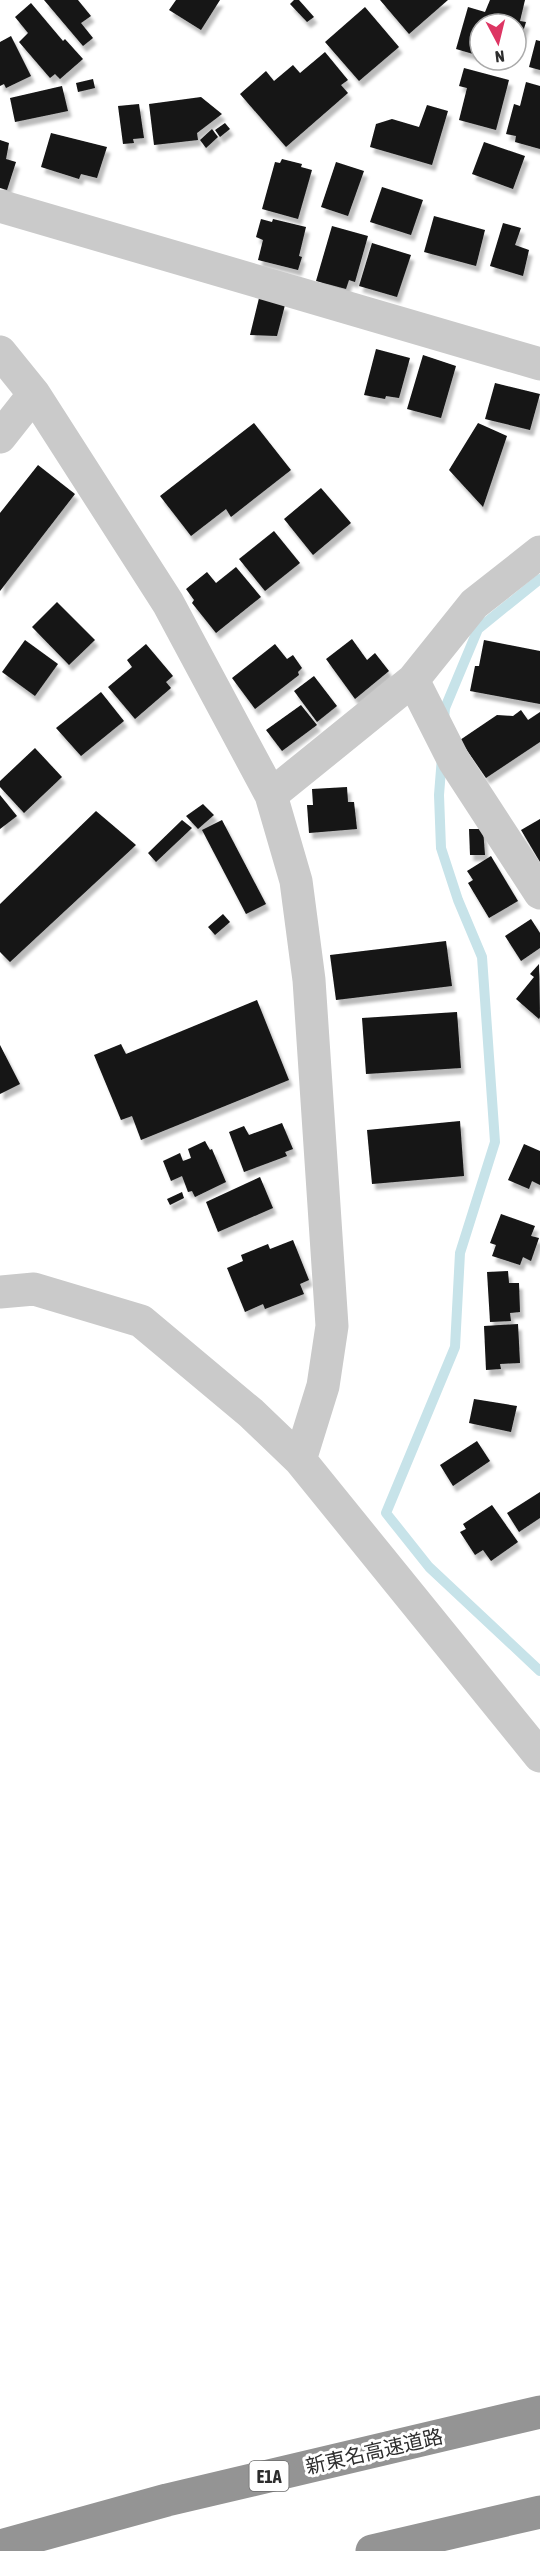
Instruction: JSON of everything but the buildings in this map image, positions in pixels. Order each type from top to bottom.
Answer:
[{"type":"highway","name":"新東名高速道路","points":[[0,2546],[167,2500],[540,2412]]},
{"type":"highway","points":[[372,2551],[540,2512]]},
{"type":"street","points":[[0,206],[540,364]]},
{"type":"street","points":[[0,352],[34,394],[168,603],[271,795],[296,881],[309,980],[332,1326],[323,1386],[300,1460]]},
{"type":"street","points":[[0,437],[34,394]]},
{"type":"street","points":[[271,795],[413,680],[474,604],[540,552]]},
{"type":"street","points":[[413,680],[454,761],[540,893]]},
{"type":"street","points":[[0,1292],[34,1290],[141,1321],[251,1413],[300,1460],[540,1756]]},
{"type":"waterway","points":[[444,720],[445,708],[478,629],[540,579]]},
{"type":"waterway","points":[[442,757],[439,795],[441,848],[458,900],[482,957],[495,1142],[460,1253],[455,1347],[386,1513],[429,1567],[540,1671]]}]
